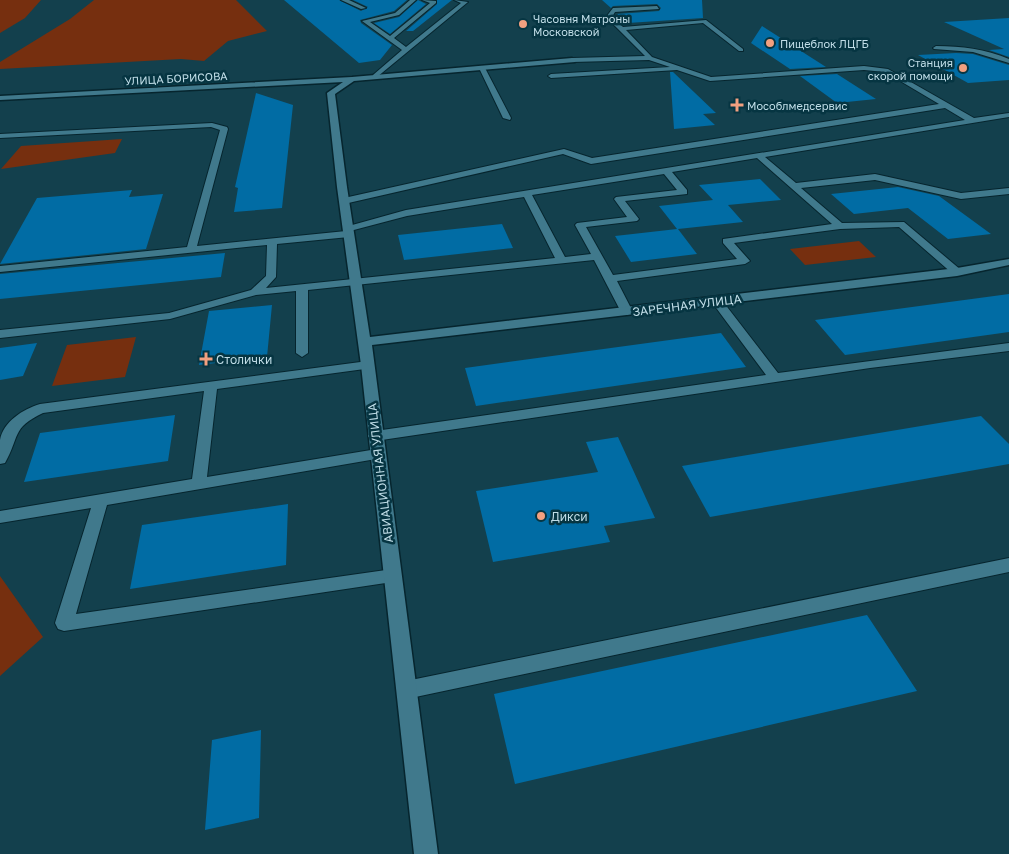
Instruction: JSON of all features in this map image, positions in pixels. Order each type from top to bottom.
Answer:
[{"type":"street","name":"УЛИЦА БОРИСОВА","points":[[0,98],[352,79],[572,60]]},
{"type":"street","name":"АВИАЦИОННАЯ УЛИЦА","points":[[352,79],[331,93],[348,232],[368,365],[426,854]]},
{"type":"street","name":"ЗАРЕЧНАЯ УЛИЦА","points":[[365,342],[957,272],[1009,262]]},
{"type":"lane","points":[[344,0],[362,8]]},
{"type":"lane","points":[[406,50],[365,21],[397,14],[414,0]]},
{"type":"lane","points":[[390,39],[434,2],[425,0]]},
{"type":"lane","points":[[375,76],[465,2],[457,0]]},
{"type":"lane","points":[[650,58],[608,17],[613,10],[657,8]]},
{"type":"lane","points":[[622,29],[704,21],[741,50]]},
{"type":"lane","points":[[936,48],[970,48],[982,50],[1009,60]]},
{"type":"lane","points":[[572,60],[650,58],[710,79],[864,68],[882,69],[898,76],[973,121]]},
{"type":"lane","points":[[482,68],[507,118]]},
{"type":"lane","points":[[551,76],[680,68]]},
{"type":"lane","points":[[344,201],[564,151],[591,161],[947,105]]},
{"type":"lane","points":[[0,270],[272,242],[348,232],[406,213],[1009,115]]},
{"type":"lane","points":[[0,136],[212,124],[224,128],[191,250]]},
{"type":"lane","points":[[758,155],[840,226]]},
{"type":"lane","points":[[627,312],[580,225],[634,219],[619,199],[684,192],[665,170]]},
{"type":"lane","points":[[793,186],[875,177],[961,196],[1009,191]]},
{"type":"lane","points":[[528,194],[562,260]]},
{"type":"lane","points":[[610,279],[745,261],[727,241],[840,226],[901,224],[957,272]]},
{"type":"lane","points":[[254,292],[271,277],[272,242]]},
{"type":"lane","points":[[0,334],[170,316],[254,292],[598,257]]},
{"type":"lane","points":[[302,288],[302,353]]},
{"type":"lane","points":[[717,301],[775,378]]},
{"type":"lane","points":[[0,516],[199,484],[376,445],[775,378],[1009,347]]},
{"type":"lane","points":[[0,459],[11,430],[21,418],[40,409],[368,365]]},
{"type":"lane","points":[[199,484],[211,386]]},
{"type":"lane","points":[[101,500],[64,623],[393,576]]},
{"type":"lane","points":[[406,690],[1009,565]]},
{"type":"shaded area","points":[[0,0],[41,0],[25,18],[0,33]]},
{"type":"shaded area","points":[[94,0],[236,0],[267,31],[228,41],[204,61],[181,59],[0,69],[0,62],[70,19]]},
{"type":"shaded area","points":[[122,139],[115,153],[1,169],[21,146]]},
{"type":"shaded area","points":[[859,241],[876,257],[805,265],[790,249]]},
{"type":"shaded area","points":[[136,337],[125,377],[52,386],[67,345]]},
{"type":"shaded area","points":[[0,576],[43,637],[0,676]]},
{"type":"building","points":[[284,0],[339,0],[361,11],[368,7],[353,0],[407,0],[394,11],[360,20],[361,23],[392,45],[380,60],[359,63]]},
{"type":"building","points":[[418,0],[426,4],[390,34],[374,23],[399,17]]},
{"type":"building","points":[[437,0],[452,0],[413,31],[406,31],[437,4]]},
{"type":"building","points":[[602,0],[702,0],[703,18],[628,23],[617,14],[659,11],[661,8],[657,4],[613,6],[611,8]]},
{"type":"building","points":[[1009,18],[1009,57],[989,50],[1004,49],[944,22]]},
{"type":"building","points":[[762,26],[826,67],[790,69],[751,43]]},
{"type":"building","name":"Станция скорой помощи","points":[[973,54],[1009,65],[1009,80],[968,83],[918,55]]},
{"type":"building","points":[[670,72],[673,72],[716,113],[703,114],[715,125],[674,129]]},
{"type":"building","points":[[837,74],[876,99],[837,103],[800,76]]},
{"type":"building","points":[[256,93],[293,105],[282,208],[234,212],[238,188],[235,187]]},
{"type":"building","points":[[760,179],[781,200],[728,205],[743,222],[678,229],[697,254],[631,262],[615,236],[677,229],[659,206],[713,200],[699,185]]},
{"type":"building","points":[[898,187],[939,196],[991,234],[948,239],[908,208],[854,214],[831,194]]},
{"type":"building","points":[[132,190],[129,197],[163,194],[146,249],[0,264],[37,198]]},
{"type":"building","points":[[502,224],[513,248],[404,260],[398,235]]},
{"type":"building","points":[[225,253],[221,277],[0,299],[0,274]]},
{"type":"building","points":[[1009,294],[1009,332],[845,355],[815,320]]},
{"type":"building","points":[[272,305],[267,357],[199,365],[209,311]]},
{"type":"building","points":[[721,333],[746,367],[476,406],[465,368]]},
{"type":"building","points":[[37,343],[23,376],[0,380],[0,348]]},
{"type":"building","points":[[175,415],[168,461],[24,482],[40,433]]},
{"type":"building","points":[[981,416],[1009,444],[1009,464],[710,517],[682,466]]},
{"type":"building","name":"Дикси","points":[[618,437],[655,518],[604,526],[610,542],[493,562],[476,491],[598,472],[586,442]]},
{"type":"building","points":[[288,504],[286,565],[130,589],[142,525]]},
{"type":"building","points":[[867,615],[917,691],[515,784],[494,694]]},
{"type":"building","points":[[261,730],[259,818],[205,830],[212,740]]},
{"type":"place","name":"Часовня Матроны Московской","points":[[523,24]]},
{"type":"place","name":"Пищеблок ЛЦГБ","points":[[770,43]]},
{"type":"place","name":"Станция скорой помощи","points":[[963,68]]},
{"type":"place","name":"Мособлмедсервис","points":[[737,105]]},
{"type":"place","name":"Столички","points":[[206,359]]},
{"type":"place","name":"Дикси","points":[[541,516]]}]
